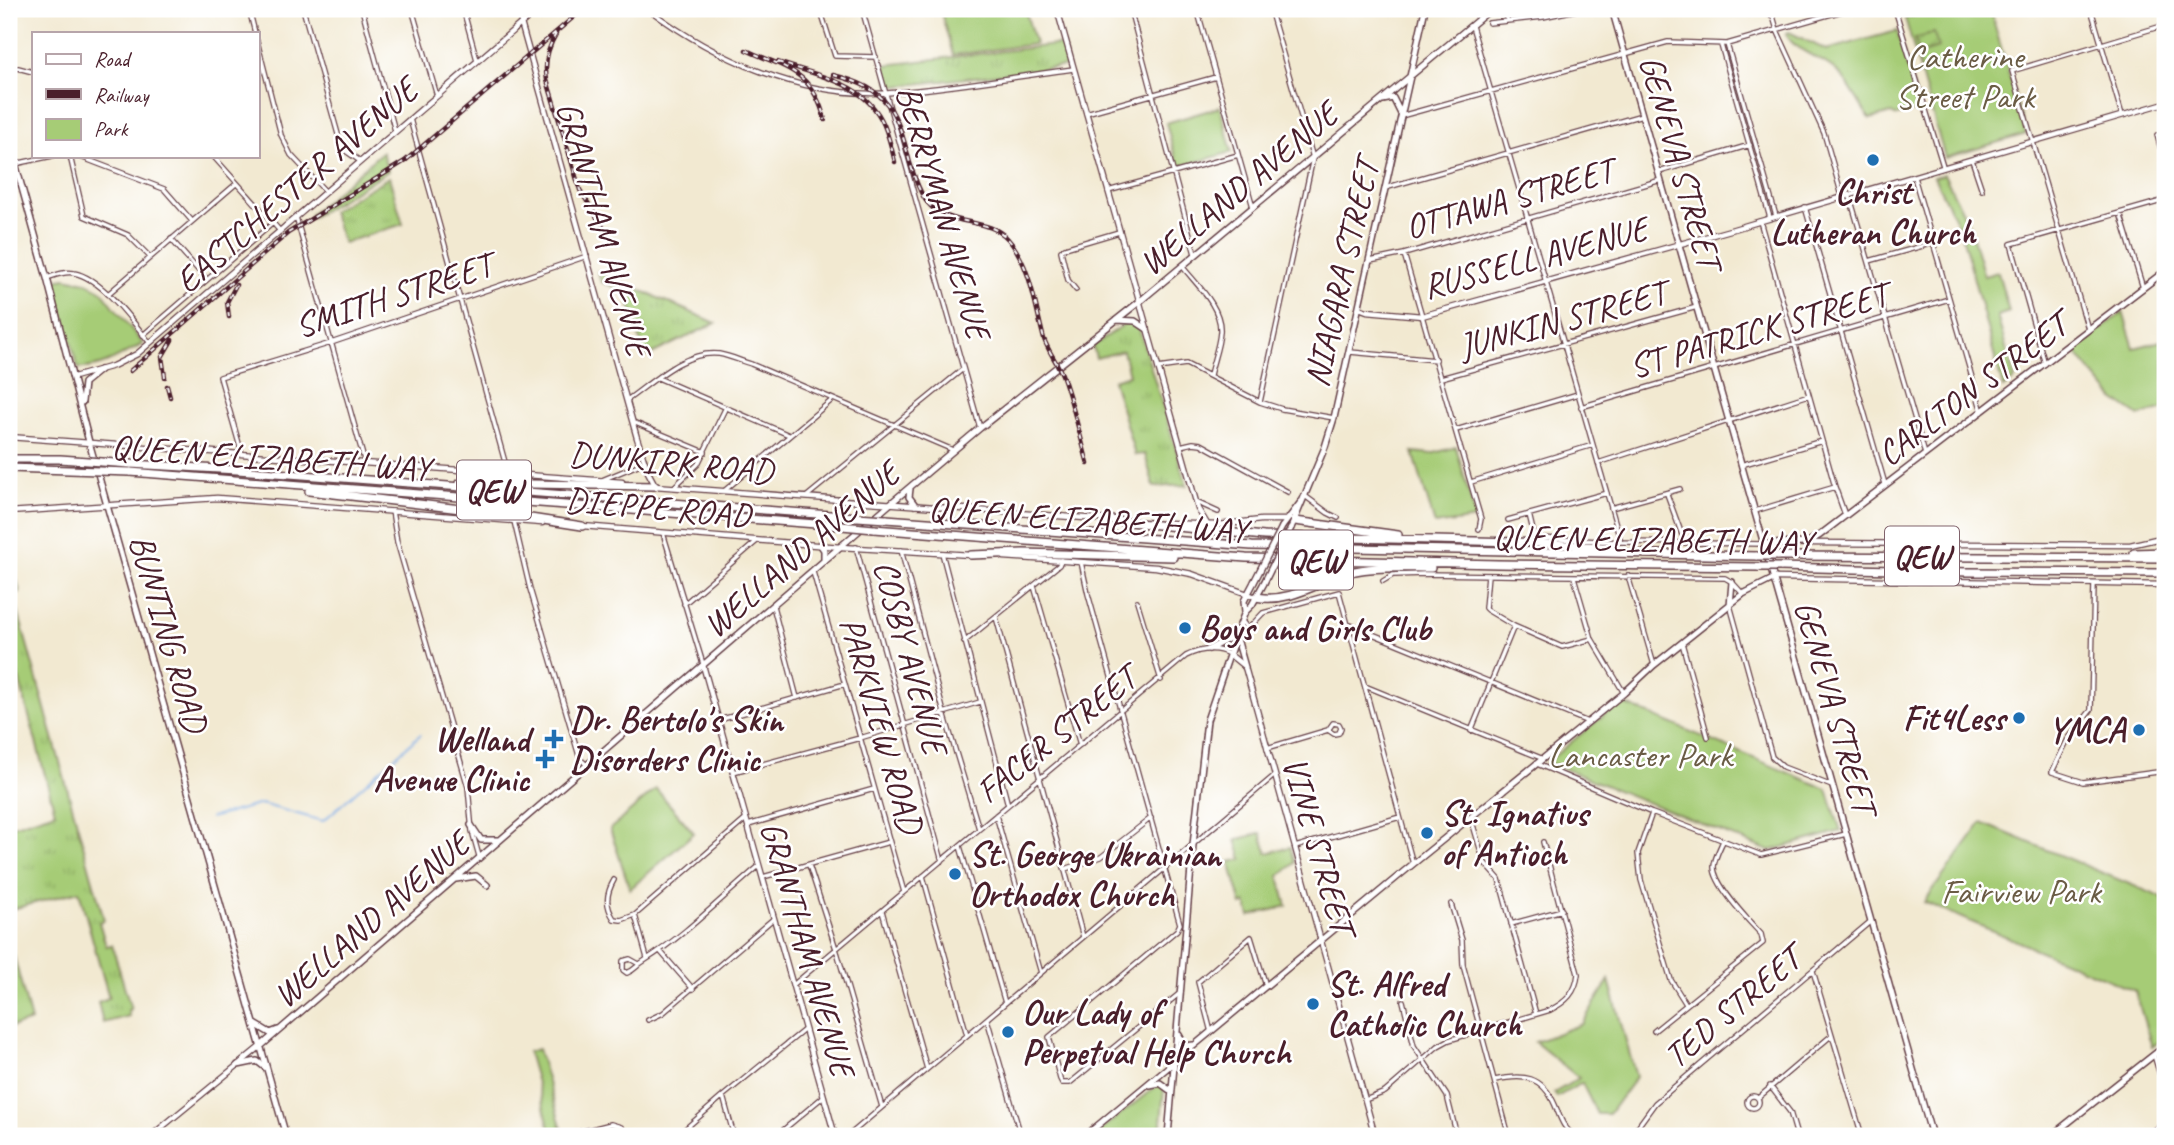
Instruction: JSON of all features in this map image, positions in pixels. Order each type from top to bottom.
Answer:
[{"type":"highway","name":"QUEEN ELIZABETH WAY","points":[[9,459],[72,460],[271,484],[1214,556],[1498,565],[1759,566],[1968,572],[2165,573]]},
{"type":"highway","name":"QUEEN ELIZABETH WAY","points":[[9,468],[130,468],[443,485],[1252,546],[1757,556],[2165,558]]},
{"type":"highway","points":[[443,485],[466,482],[655,486]]},
{"type":"highway","points":[[271,484],[582,526]]},
{"type":"highway","points":[[1110,520],[1264,536],[1553,544],[1602,547],[1630,554]]},
{"type":"highway","points":[[1291,523],[1429,540]]},
{"type":"highway","points":[[2067,557],[2165,552]]},
{"type":"highway","points":[[971,555],[1023,553],[1214,556]]},
{"type":"highway","points":[[1256,597],[1266,599],[1289,595],[1356,571],[1498,565]]},
{"type":"main road","name":"NIAGARA STREET","points":[[1168,1136],[1193,845],[1207,720],[1245,612],[1264,583],[1300,509],[1334,418],[1425,9]]},
{"type":"main road","name":"WELLAND AVENUE","points":[[261,1046],[891,503],[1139,302],[1491,9]]},
{"type":"main road","name":"GENEVA STREET","points":[[1612,9],[1932,1136]]},
{"type":"main road","points":[[1377,103],[1393,98],[1401,116]]},
{"type":"main road","name":"BUNTING ROAD","points":[[9,141],[74,377],[89,442],[286,1136]]},
{"type":"main road","name":"CARLTON STREET","points":[[1807,543],[1886,486],[2165,271]]},
{"type":"main road","points":[[1117,320],[1135,321],[1147,329]]},
{"type":"main road","points":[[82,412],[84,383],[100,370]]},
{"type":"main road","points":[[910,488],[909,497],[915,505]]},
{"type":"main road","name":"NIAGARA STREET","points":[[1245,612],[1244,601],[1282,527],[1291,523]]},
{"type":"main road","points":[[1765,544],[1807,543]]},
{"type":"main road","points":[[820,544],[826,555],[823,562]]},
{"type":"main road","points":[[1086,1136],[1413,864],[1624,693],[1654,665],[1743,594],[1775,578]]},
{"type":"main road","points":[[1730,605],[1732,582]]},
{"type":"main road","points":[[1209,649],[1236,635],[1245,667]]},
{"type":"main road","points":[[471,825],[481,840],[498,840]]},
{"type":"main road","points":[[453,880],[476,876],[487,885]]},
{"type":"main road","points":[[254,1023],[270,1032],[281,1030]]},
{"type":"main road","points":[[1177,1029],[1185,1046],[1196,1044]]},
{"type":"main road","points":[[2051,1136],[2165,1046]]},
{"type":"main road","points":[[238,1065],[257,1061],[268,1071]]},
{"type":"main road","points":[[1147,1086],[1160,1083],[1171,1091]]},
{"type":"street","points":[[249,9],[255,32]]},
{"type":"street","points":[[303,9],[341,145],[360,161]]},
{"type":"street","points":[[362,9],[395,131]]},
{"type":"street","points":[[412,9],[437,96]]},
{"type":"street","points":[[463,9],[477,60]]},
{"type":"street","name":"GRANTHAM AVENUE","points":[[517,9],[633,422],[655,486]]},
{"type":"street","name":"EASTCHESTER AVENUE","points":[[74,377],[126,360],[150,343],[538,9]]},
{"type":"street","points":[[648,9],[707,47],[773,76],[845,91],[886,93],[1073,69]]},
{"type":"street","points":[[820,9],[835,56],[876,57]]},
{"type":"street","name":"BERRYMAN AVENUE","points":[[862,9],[981,428]]},
{"type":"street","points":[[1057,9],[1198,509],[1208,525]]},
{"type":"street","points":[[1130,9],[1196,255]]},
{"type":"street","points":[[1199,9],[1253,207]]},
{"type":"street","points":[[1260,402],[1313,158],[1270,9]]},
{"type":"street","points":[[1499,9],[1508,20]]},
{"type":"street","points":[[1489,23],[1581,9]]},
{"type":"street","points":[[1751,9],[1773,16]]},
{"type":"street","points":[[1771,9],[1777,30],[1824,133],[1842,196]]},
{"type":"street","points":[[1401,116],[1668,42],[1727,44],[1849,9]]},
{"type":"street","points":[[1895,9],[1943,166]]},
{"type":"street","points":[[2091,9],[2122,115]]},
{"type":"street","points":[[1472,25],[1620,542]]},
{"type":"street","points":[[2088,331],[2012,71],[2165,25]]},
{"type":"street","points":[[1721,44],[1776,216]]},
{"type":"street","points":[[1727,44],[1770,218]]},
{"type":"street","points":[[259,49],[281,135],[291,155],[325,191]]},
{"type":"street","points":[[9,70],[18,68],[32,72]]},
{"type":"street","points":[[1086,113],[1216,77]]},
{"type":"street","name":"RUSSELL AVENUE","points":[[1359,308],[1422,316],[2165,103]]},
{"type":"street","points":[[1384,188],[1642,115]]},
{"type":"street","points":[[410,119],[508,473]]},
{"type":"street","points":[[2157,135],[2165,164]]},
{"type":"street","points":[[1659,172],[1752,145]]},
{"type":"street","points":[[1108,191],[1238,155]]},
{"type":"street","points":[[15,164],[43,158]]},
{"type":"street","points":[[70,158],[84,216],[128,235],[150,257]]},
{"type":"street","points":[[83,158],[164,189],[192,220]]},
{"type":"street","points":[[215,158],[280,231]]},
{"type":"street","points":[[1972,158],[1982,191]]},
{"type":"street","points":[[1913,175],[1982,412]]},
{"type":"street","name":"OTTAWA STREET","points":[[1369,261],[1404,254],[1661,180]]},
{"type":"street","points":[[108,295],[237,183]]},
{"type":"street","points":[[1849,194],[1925,455]]},
{"type":"street","points":[[2045,364],[2011,244],[2165,200]]},
{"type":"street","points":[[1805,207],[1886,486]]},
{"type":"street","points":[[2120,212],[2143,288]]},
{"type":"street","points":[[296,217],[365,463]]},
{"type":"street","points":[[1760,221],[1835,487],[1846,516]]},
{"type":"street","name":"EASTCHESTER AVENUE","points":[[143,335],[273,223]]},
{"type":"street","points":[[1076,290],[1068,280],[1061,251],[1119,232]]},
{"type":"street","points":[[171,239],[215,286]]},
{"type":"street","points":[[1869,261],[1933,243]]},
{"type":"street","points":[[1404,254],[1471,482],[1481,519],[1479,529]]},
{"type":"street","name":"SMITH STREET","points":[[242,454],[220,377],[587,256]]},
{"type":"street","points":[[1182,266],[1211,302],[1220,324],[1210,375]]},
{"type":"street","points":[[47,278],[66,273],[86,277],[108,295],[150,343]]},
{"type":"street","name":"ST PATRICK STREET","points":[[1581,407],[1949,299]]},
{"type":"street","name":"JUNKIN STREET","points":[[1441,378],[1696,307]]},
{"type":"street","points":[[1350,352],[1436,360]]},
{"type":"street","points":[[627,400],[693,357],[720,354],[751,364],[954,451]]},
{"type":"street","points":[[1158,368],[1186,364],[1260,402],[1282,409],[1334,418]]},
{"type":"street","points":[[806,497],[963,369]]},
{"type":"street","points":[[658,378],[789,435]]},
{"type":"street","points":[[1456,430],[1578,394]]},
{"type":"street","points":[[1598,463],[1809,396]]},
{"type":"street","points":[[724,491],[832,399]]},
{"type":"street","points":[[674,487],[698,464],[725,409]]},
{"type":"street","points":[[633,422],[705,452]]},
{"type":"street","name":"DUNKIRK ROAD","points":[[9,437],[639,485]]},
{"type":"street","points":[[1741,465],[1822,441]]},
{"type":"street","points":[[1180,446],[1201,444],[1288,492]]},
{"type":"street","points":[[1471,482],[1592,445]]},
{"type":"street","points":[[600,480],[645,462]]},
{"type":"street","points":[[639,485],[646,480],[648,472]]},
{"type":"street","name":"DUNKIRK ROAD","points":[[655,486],[1110,520],[1208,525],[1261,520],[1291,523]]},
{"type":"street","points":[[1755,512],[1835,487]]},
{"type":"street","points":[[1611,508],[1680,489]]},
{"type":"street","points":[[1508,520],[1607,493]]},
{"type":"street","points":[[1667,494],[1685,543]]},
{"type":"street","points":[[1304,495],[1338,518]]},
{"type":"street","name":"DIEPPE ROAD","points":[[9,512],[207,498],[841,547],[1169,569],[1221,583],[1256,597]]},
{"type":"street","points":[[1196,502],[1218,512]]},
{"type":"street","points":[[1189,524],[1198,509]]},
{"type":"street","points":[[392,511],[397,542],[468,787],[471,825],[479,856]]},
{"type":"street","points":[[1529,514],[1536,537],[1620,542],[1765,544]]},
{"type":"street","points":[[514,521],[528,580],[577,749],[580,759],[587,765]]},
{"type":"street","name":"GRANTHAM AVENUE","points":[[663,533],[703,664],[835,1136]]},
{"type":"street","points":[[1807,543],[2130,545],[2165,537]]},
{"type":"street","points":[[684,604],[758,540]]},
{"type":"street","name":"COSBY AVENUE","points":[[856,547],[942,861]]},
{"type":"street","points":[[901,550],[944,713],[979,830]]},
{"type":"street","points":[[942,553],[1008,805]]},
{"type":"street","points":[[964,642],[1059,565],[1061,560]]},
{"type":"street","points":[[1081,562],[1180,924],[1177,930],[1049,1037],[1062,1083],[1070,1083],[1180,993]]},
{"type":"street","name":"PARKVIEW ROAD","points":[[813,572],[904,892]]},
{"type":"street","points":[[1488,574],[1485,608],[1514,626],[1562,647],[1592,639]]},
{"type":"street","points":[[1382,581],[1393,575],[1488,574],[1725,578],[1743,594]]},
{"type":"street","points":[[1628,576],[1654,665]]},
{"type":"street","points":[[1574,577],[1592,639],[1624,693]]},
{"type":"street","points":[[1775,578],[2165,585]]},
{"type":"street","points":[[2094,584],[2091,710],[2064,744],[2052,772],[2083,782],[2165,771]]},
{"type":"street","points":[[1034,586],[1080,745]]},
{"type":"street","points":[[1242,621],[1248,629],[1264,613],[1339,592],[1413,864]]},
{"type":"street","points":[[1137,601],[1161,680]]},
{"type":"street","points":[[1730,605],[1772,757],[1783,768],[1833,786]]},
{"type":"street","points":[[774,606],[797,698]]},
{"type":"street","points":[[996,617],[1083,937]]},
{"type":"street","points":[[1348,624],[1588,722]]},
{"type":"street","points":[[1471,731],[1514,626]]},
{"type":"street","points":[[1682,643],[1708,737]]},
{"type":"street","points":[[1209,649],[1220,649],[1245,667]]},
{"type":"street","name":"FACER STREET","points":[[792,985],[1161,680],[1186,656],[1209,649]]},
{"type":"street","name":"VINE STREET","points":[[1245,667],[1375,1136]]},
{"type":"street","points":[[718,720],[845,684]]},
{"type":"street","points":[[1365,686],[1542,759]]},
{"type":"street","points":[[733,772],[981,702]]},
{"type":"street","points":[[1267,748],[1328,730]]},
{"type":"street","points":[[1537,764],[1652,813],[1761,855],[1846,834]]},
{"type":"street","points":[[848,1136],[1275,775]]},
{"type":"street","points":[[614,880],[607,892],[607,901],[614,919],[621,920],[635,915],[747,822],[874,789]]},
{"type":"street","points":[[1652,813],[1638,853],[1641,880],[1671,980],[1686,1004]]},
{"type":"street","points":[[996,815],[1041,973]]},
{"type":"street","points":[[1295,847],[1400,817]]},
{"type":"street","points":[[1065,869],[1101,857],[1151,818]]},
{"type":"street","points":[[1471,818],[1484,862],[1499,879],[1536,1014]]},
{"type":"street","points":[[1654,1031],[1763,943],[1761,934],[1725,891],[1716,874],[1714,866],[1723,841]]},
{"type":"street","points":[[762,877],[889,842]]},
{"type":"street","points":[[1365,1100],[1385,1092],[1449,1040],[1536,1014],[1564,1002],[1577,982],[1577,974],[1543,842]]},
{"type":"street","points":[[960,845],[1005,1003]]},
{"type":"street","points":[[809,865],[882,1107]]},
{"type":"street","points":[[639,964],[630,959],[623,961],[623,970],[627,973],[634,970],[660,951],[759,866]]},
{"type":"street","points":[[923,876],[967,1035]]},
{"type":"street","points":[[1451,904],[1462,940],[1463,965],[1509,1136]]},
{"type":"street","points":[[1511,924],[1562,910]]},
{"type":"street","points":[[882,911],[927,1069]]},
{"type":"street","points":[[635,915],[648,958]]},
{"type":"street","points":[[648,1020],[663,1013],[773,919]]},
{"type":"street","name":"TED STREET","points":[[1631,1136],[1655,1103],[1871,920]]},
{"type":"street","points":[[1211,1032],[1198,982],[1251,937],[1266,986]]},
{"type":"street","points":[[660,951],[692,989]]},
{"type":"street","points":[[1813,971],[1861,1136]]},
{"type":"street","points":[[1403,1001],[1414,1046],[1447,1096],[1457,1136]]},
{"type":"street","points":[[986,1019],[1021,1136]]},
{"type":"street","points":[[677,1136],[805,1029]]},
{"type":"street","points":[[1758,1098],[1832,1035]]},
{"type":"street","name":"WELLAND AVENUE","points":[[150,1136],[261,1046]]},
{"type":"street","points":[[2154,1055],[2165,1091]]},
{"type":"street","points":[[1495,1080],[1520,1075],[1538,1082],[1554,1102],[1561,1123],[1576,1136]]},
{"type":"street","points":[[1770,1086],[1790,1112],[1797,1136]]},
{"type":"street","points":[[723,1096],[734,1136]]},
{"type":"street","points":[[776,1136],[824,1096]]},
{"type":"street","points":[[2147,1136],[2165,1122]]},
{"type":"street","points":[[564,1136],[611,1124],[621,1127],[630,1136]]},
{"type":"street","points":[[1700,1136],[1712,1136]]},
{"type":"green space","points":[[940,9],[1025,9],[1035,44],[953,55]]},
{"type":"green space","name":"Catherine Street Park","points":[[1938,9],[1990,9],[2026,134],[1945,158],[1905,18]]},
{"type":"green space","points":[[1897,31],[1920,110],[1897,116],[1891,113],[1870,119],[1836,71],[1800,49],[1786,34],[1789,32],[1826,50]]},
{"type":"green space","points":[[1934,33],[1938,48],[1919,54],[1915,39]]},
{"type":"green space","points":[[1063,44],[1068,66],[890,87],[885,65]]},
{"type":"green space","points":[[1220,107],[1232,152],[1178,167],[1166,123]]},
{"type":"green space","points":[[382,152],[388,171],[312,217],[310,215]]},
{"type":"green space","points":[[1944,174],[1970,227],[1984,276],[1998,272],[2009,312],[1997,316],[2015,379],[2003,388],[1961,231],[1934,177]]},
{"type":"green space","points":[[389,177],[403,224],[343,243],[332,211]]},
{"type":"green space","points":[[598,272],[716,323],[645,357],[626,291],[601,282]]},
{"type":"green space","points":[[65,278],[86,282],[101,290],[143,344],[103,364],[78,368],[54,280]]},
{"type":"green space","points":[[2123,312],[2134,348],[2165,340],[2165,409],[2139,416],[2114,399],[2074,351]]},
{"type":"green space","points":[[1126,323],[1138,326],[1187,485],[1154,487],[1145,454],[1135,455],[1113,380],[1129,375],[1123,351],[1096,358],[1093,346]]},
{"type":"green space","points":[[1456,447],[1476,519],[1435,525],[1413,452],[1431,454]]},
{"type":"green space","points":[[9,553],[20,592],[13,594],[104,920],[99,922],[106,946],[112,945],[131,1009],[128,1010],[129,1016],[103,1023],[98,1002],[109,998],[79,891],[9,910],[9,827],[55,812],[9,642]]},
{"type":"green space","name":"Lancaster Park","points":[[1620,702],[1827,789],[1841,831],[1769,851],[1547,762]]},
{"type":"green space","points":[[656,789],[694,833],[630,889],[610,829]]},
{"type":"green space","name":"Fairview Park","points":[[1982,823],[2161,897],[2165,903],[2165,1037],[2152,1047],[2135,991],[1924,902]]},
{"type":"green space","points":[[1261,833],[1267,853],[1290,847],[1295,863],[1279,876],[1287,906],[1250,916],[1246,903],[1242,905],[1230,862],[1242,859],[1236,840]]},
{"type":"green space","points":[[9,938],[31,1021],[9,1028]]},
{"type":"green space","points":[[1609,980],[1636,1077],[1609,1114],[1597,1114],[1582,1083],[1557,1097],[1554,1093],[1579,1078],[1535,1042],[1582,1024]]},
{"type":"green space","points":[[538,1049],[562,1129],[551,1132],[528,1052]]},
{"type":"green space","points":[[1159,1084],[1164,1087],[1160,1136],[1093,1136]]},
{"type":"waterway","points":[[210,818],[261,804],[323,821],[421,734]]},
{"type":"railway","points":[[130,371],[288,233],[405,161],[583,9]]},
{"type":"railway","points":[[556,34],[547,56],[547,80],[580,190],[603,227]]},
{"type":"railway","points":[[746,50],[786,68],[805,81],[820,104],[825,120]]},
{"type":"railway","points":[[778,62],[824,76],[852,89],[865,99],[876,110],[884,125],[895,162]]},
{"type":"railway","points":[[833,75],[867,87],[888,105],[895,116],[915,178],[927,202],[946,216],[999,232],[1016,249],[1027,274],[1044,339],[1067,388],[1088,464]]},
{"type":"railway","points":[[229,317],[227,302],[236,285]]},
{"type":"railway","points":[[165,377],[162,357],[172,340]]},
{"type":"railway","points":[[167,386],[170,397]]},
{"type":"place","name":"Christ Lutheran Church","points":[[1873,160]]},
{"type":"place","name":"Boys and Girls Club","points":[[1185,628]]},
{"type":"place","name":"Fit4Less","points":[[2019,718]]},
{"type":"place","name":"YMCA","points":[[2139,730]]},
{"type":"place","name":"Dr. Bertolo's Skin Disorders Clinic","points":[[554,739]]},
{"type":"place","name":"Welland Avenue Clinic","points":[[545,759]]},
{"type":"place","name":"St. Ignatius of Antioch","points":[[1427,833]]},
{"type":"place","name":"St. George Ukrainian Orthodox Church","points":[[955,874]]},
{"type":"place","name":"St. Alfred Catholic Church","points":[[1313,1004]]},
{"type":"place","name":"Our Lady of Perpetual Help Church","points":[[1008,1032]]}]
